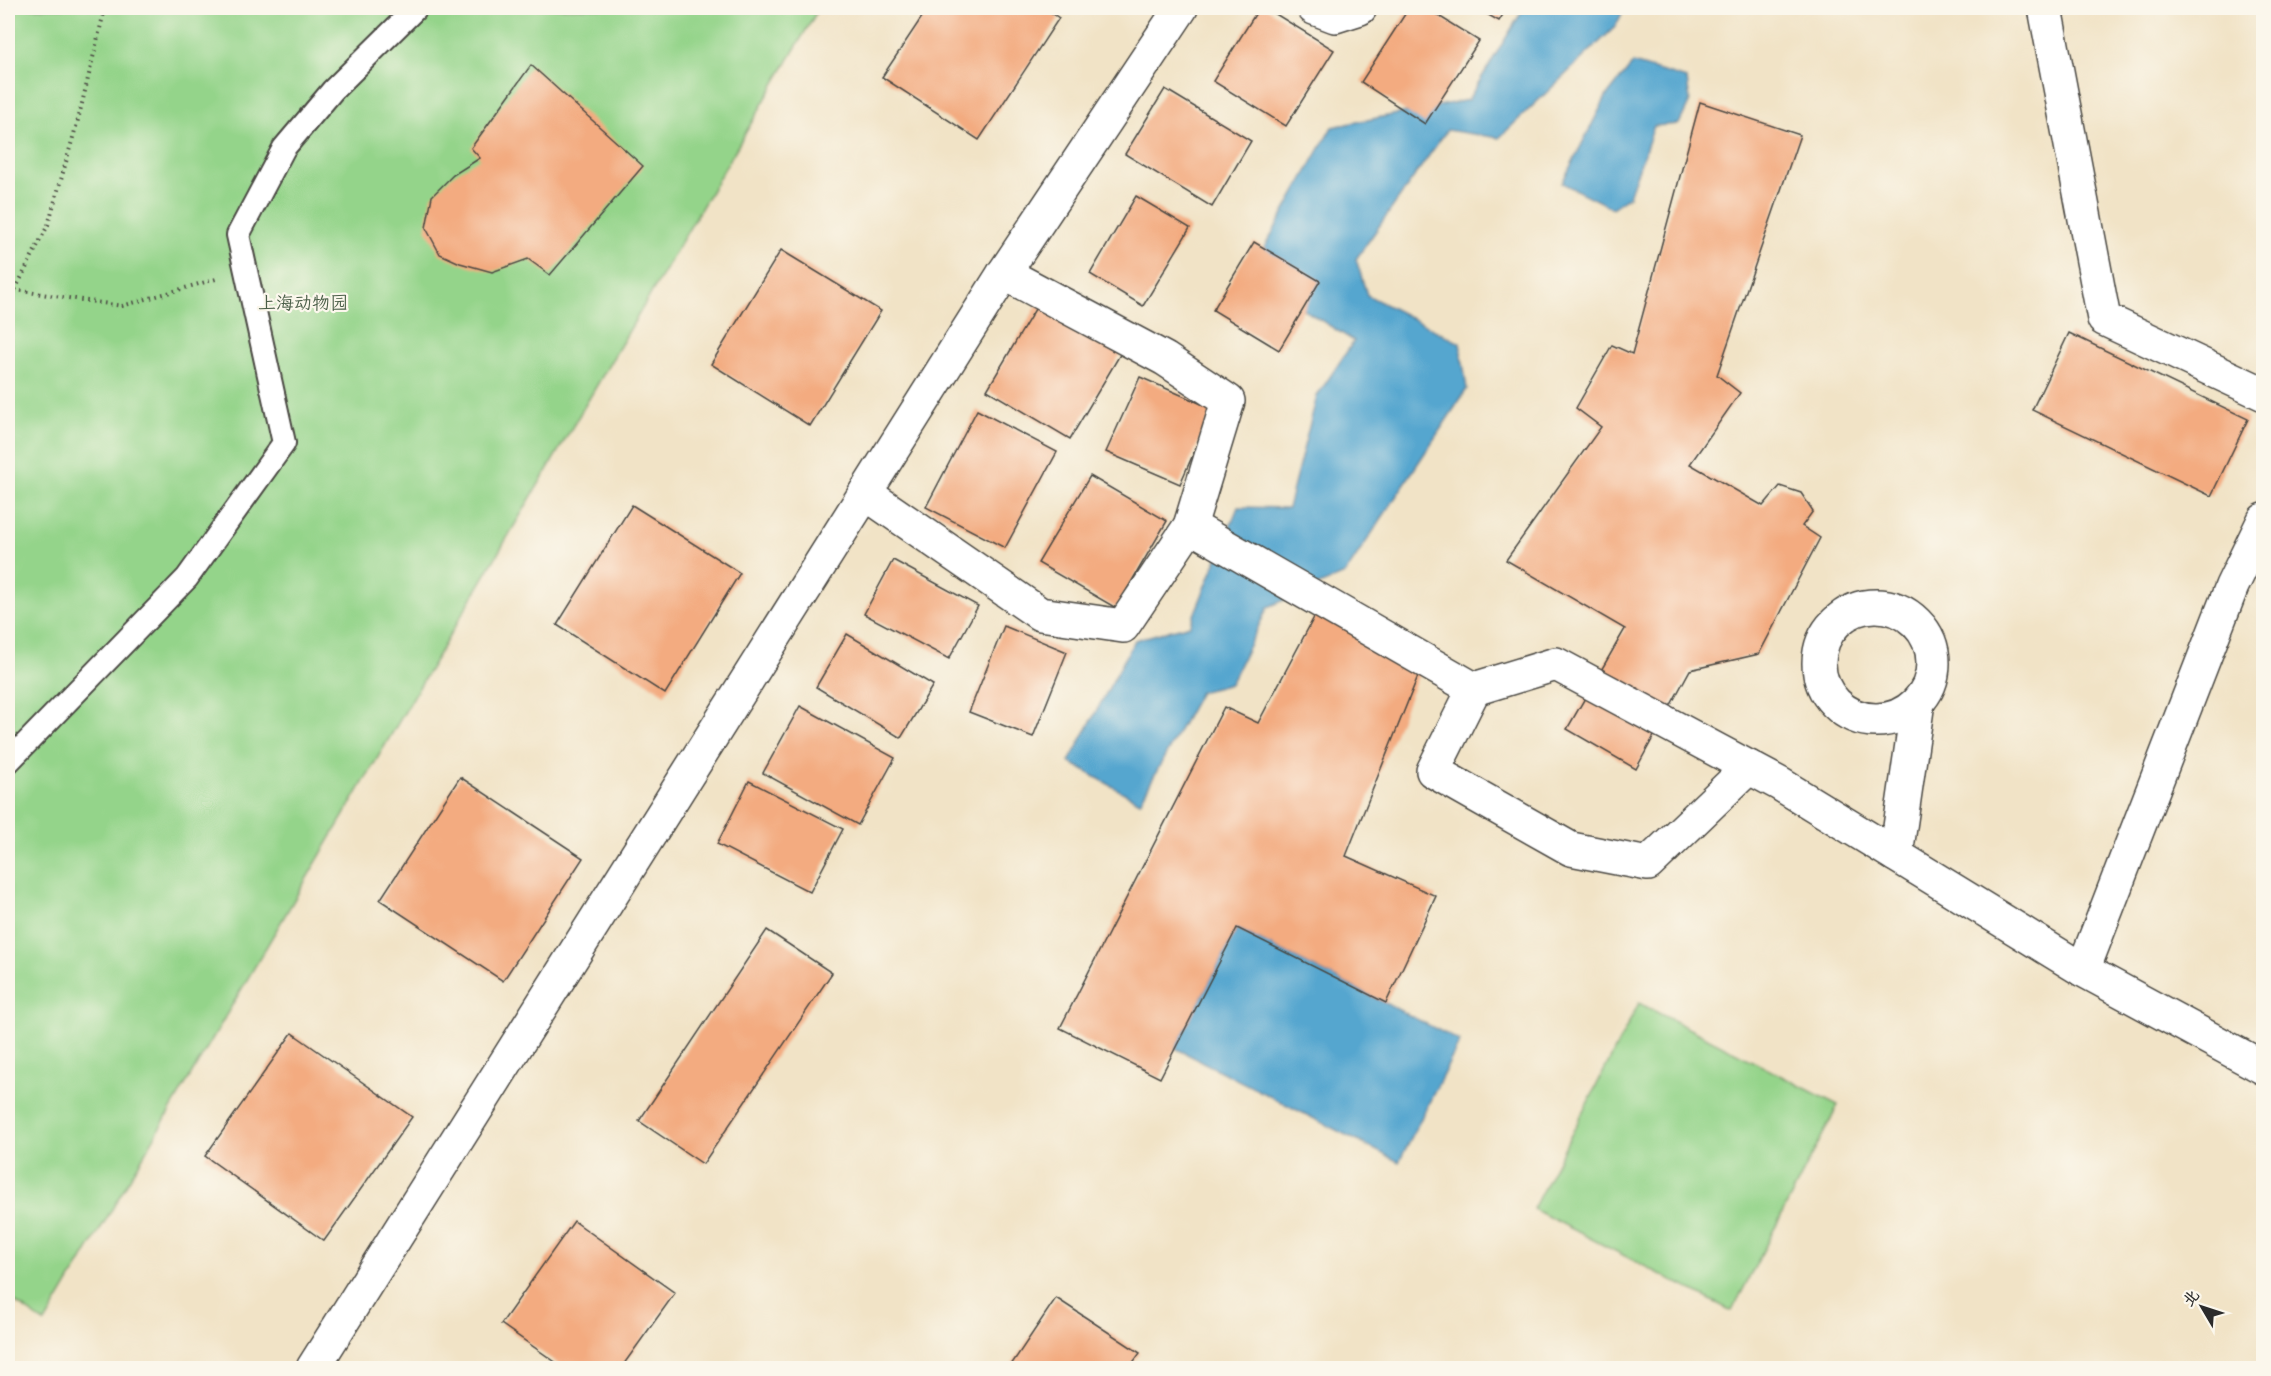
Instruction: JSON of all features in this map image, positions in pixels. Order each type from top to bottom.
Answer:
[{"type":"street","points":[[313,1368],[1004,273],[1181,8]]},
{"type":"street","points":[[1314,8],[1335,16],[1360,8]]},
{"type":"street","points":[[2045,8],[2104,319],[2264,394]]},
{"type":"street","points":[[865,493],[1040,614],[1123,626],[1191,526],[1228,401],[1165,359],[1004,273]]},
{"type":"street","points":[[2083,970],[2232,586],[2264,520]]},
{"type":"street","points":[[1191,526],[1474,689]]},
{"type":"street","points":[[1749,767],[1648,864],[1571,849],[1433,771],[1474,689],[1556,664],[1749,767],[2083,970],[2264,1068]]},
{"type":"street","points":[[1896,855],[1918,702]]},
{"type":"lane","points":[[8,762],[187,578],[284,443],[238,235],[284,148],[333,90],[416,8]]},
{"type":"path","points":[[8,299],[15,290],[48,225],[78,120],[105,8]]},
{"type":"path","points":[[15,290],[122,306],[245,270]]},
{"type":"green space","name":"上海动物园","points":[[8,8],[819,8],[45,1323],[8,1297]]},
{"type":"green space","points":[[1639,1003],[1838,1105],[1732,1311],[1533,1209]]},
{"type":"water","points":[[1524,8],[1625,8],[1615,27],[1499,138],[1447,130],[1356,259],[1367,295],[1460,343],[1467,389],[1345,574],[1268,607],[1230,684],[1200,692],[1140,802],[1069,762],[1135,640],[1190,625],[1238,507],[1288,508],[1317,396],[1354,341],[1303,309],[1264,248],[1332,127],[1468,100]]},
{"type":"water","points":[[1633,63],[1687,79],[1690,101],[1679,124],[1654,126],[1629,196],[1612,208],[1562,183],[1606,97]]},
{"type":"water","points":[[1237,928],[1460,1041],[1399,1162],[1175,1048]]},
{"type":"building","points":[[928,8],[1044,8],[1059,18],[979,140],[882,77]]},
{"type":"building","points":[[1259,8],[1266,8],[1334,50],[1286,126],[1213,81]]},
{"type":"building","points":[[1409,8],[1426,8],[1479,41],[1425,124],[1361,82]]},
{"type":"building","points":[[1476,8],[1507,8],[1499,21]]},
{"type":"building","points":[[531,65],[643,166],[550,275],[528,259],[492,272],[460,263],[440,254],[426,228],[432,196],[453,175],[480,158],[471,148]]},
{"type":"building","points":[[1165,89],[1251,141],[1212,207],[1125,154]]},
{"type":"building","points":[[1700,102],[1800,135],[1717,375],[1740,393],[1690,464],[1763,506],[1780,486],[1801,493],[1813,511],[1802,526],[1820,538],[1759,654],[1690,670],[1636,769],[1567,729],[1625,629],[1506,560],[1601,427],[1576,408],[1612,345],[1632,354]]},
{"type":"building","points":[[1136,196],[1190,228],[1143,306],[1090,274]]},
{"type":"building","points":[[1254,242],[1320,281],[1279,350],[1213,310]]},
{"type":"building","points":[[781,250],[881,311],[810,426],[711,364]]},
{"type":"building","points":[[1038,304],[1121,353],[1070,439],[987,390]]},
{"type":"building","points":[[2069,333],[2248,419],[2211,496],[2032,410]]},
{"type":"building","points":[[1140,377],[1213,409],[1180,484],[1106,452]]},
{"type":"building","points":[[977,410],[1057,452],[1005,548],[926,507]]},
{"type":"building","points":[[1090,476],[1167,521],[1116,608],[1038,563]]},
{"type":"building","points":[[632,505],[740,573],[665,694],[557,625]]},
{"type":"building","points":[[893,560],[978,606],[949,659],[864,614]]},
{"type":"building","points":[[1320,606],[1422,666],[1346,856],[1436,896],[1386,1003],[1237,928],[1160,1078],[1060,1028],[1224,707],[1258,723]]},
{"type":"building","points":[[1004,626],[1067,652],[1033,737],[969,712]]},
{"type":"building","points":[[847,634],[933,685],[901,738],[816,687]]},
{"type":"building","points":[[800,706],[895,758],[858,825],[763,773]]},
{"type":"building","points":[[460,777],[583,858],[503,981],[380,900]]},
{"type":"building","points":[[749,781],[843,829],[810,892],[717,844]]},
{"type":"building","points":[[767,930],[832,973],[703,1164],[639,1121]]},
{"type":"building","points":[[292,1033],[412,1117],[324,1241],[205,1156]]},
{"type":"building","points":[[574,1221],[675,1293],[621,1368],[564,1368],[501,1324]]},
{"type":"building","points":[[1056,1298],[1140,1353],[1129,1368],[1009,1368]]}]
